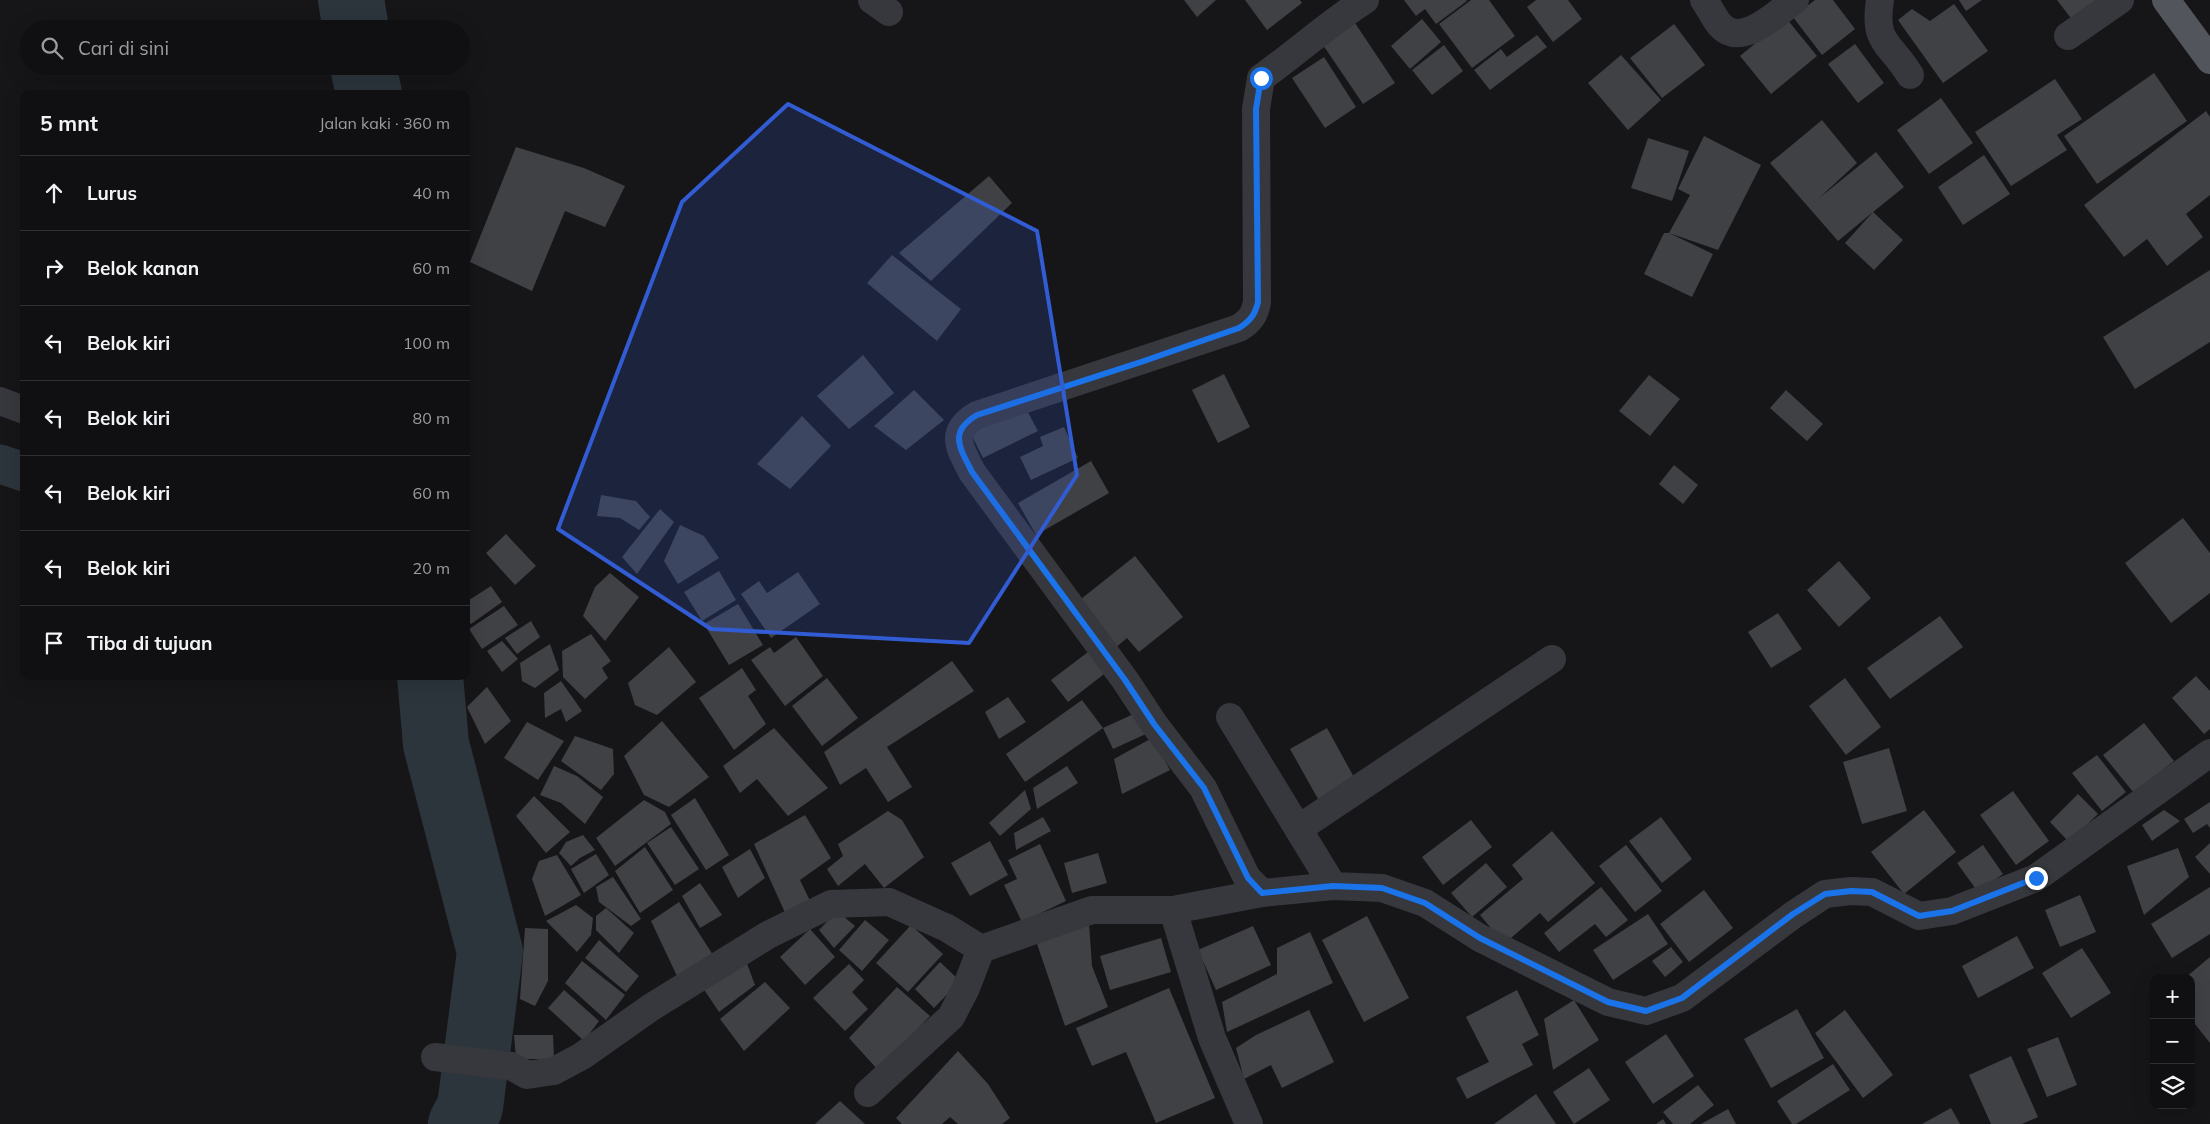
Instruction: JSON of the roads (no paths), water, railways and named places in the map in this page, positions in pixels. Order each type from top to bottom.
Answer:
[{"type":"main road","points":[[2166,0],[2210,60]]},
{"type":"street","points":[[1262,893],[1248,878],[1204,788],[1154,724],[1125,680],[972,472],[959,447],[958,436],[968,420],[977,415],[1141,362],[1239,328],[1249,322],[1258,302],[1256,109],[1261,78],[1291,57],[1325,27],[1365,0]]},
{"type":"street","points":[[1704,0],[1722,27],[1734,33],[1750,32],[1795,0]]},
{"type":"street","points":[[1880,0],[1877,17],[1878,31],[1886,45],[1902,61],[1910,74]]},
{"type":"street","points":[[2068,36],[2120,0]]},
{"type":"street","points":[[0,401],[20,408]]},
{"type":"street","points":[[1298,829],[1552,659]]},
{"type":"street","points":[[1230,717],[1333,886]]},
{"type":"street","points":[[868,1093],[950,1017],[966,988],[981,949],[1092,910],[1173,910],[1262,893],[1333,886],[1382,888],[1425,903],[1480,938],[1608,1002],[1646,1011],[1682,998],[1793,914],[1825,894],[1851,891],[1872,892],[1919,916],[1952,911],[2036,878],[2210,753]]},
{"type":"street","points":[[435,1057],[511,1066],[527,1075],[554,1071],[582,1056],[650,1008],[768,936],[831,904],[889,902],[947,928],[981,949]]},
{"type":"street","points":[[1173,910],[1212,1038],[1249,1124]]},
{"type":"waterway","points":[[351,0],[354,20]]},
{"type":"waterway","points":[[365,75],[368,90]]},
{"type":"waterway","points":[[0,464],[20,471]]},
{"type":"waterway","points":[[430,680],[436,744],[490,952],[470,1107],[461,1124]]}]
